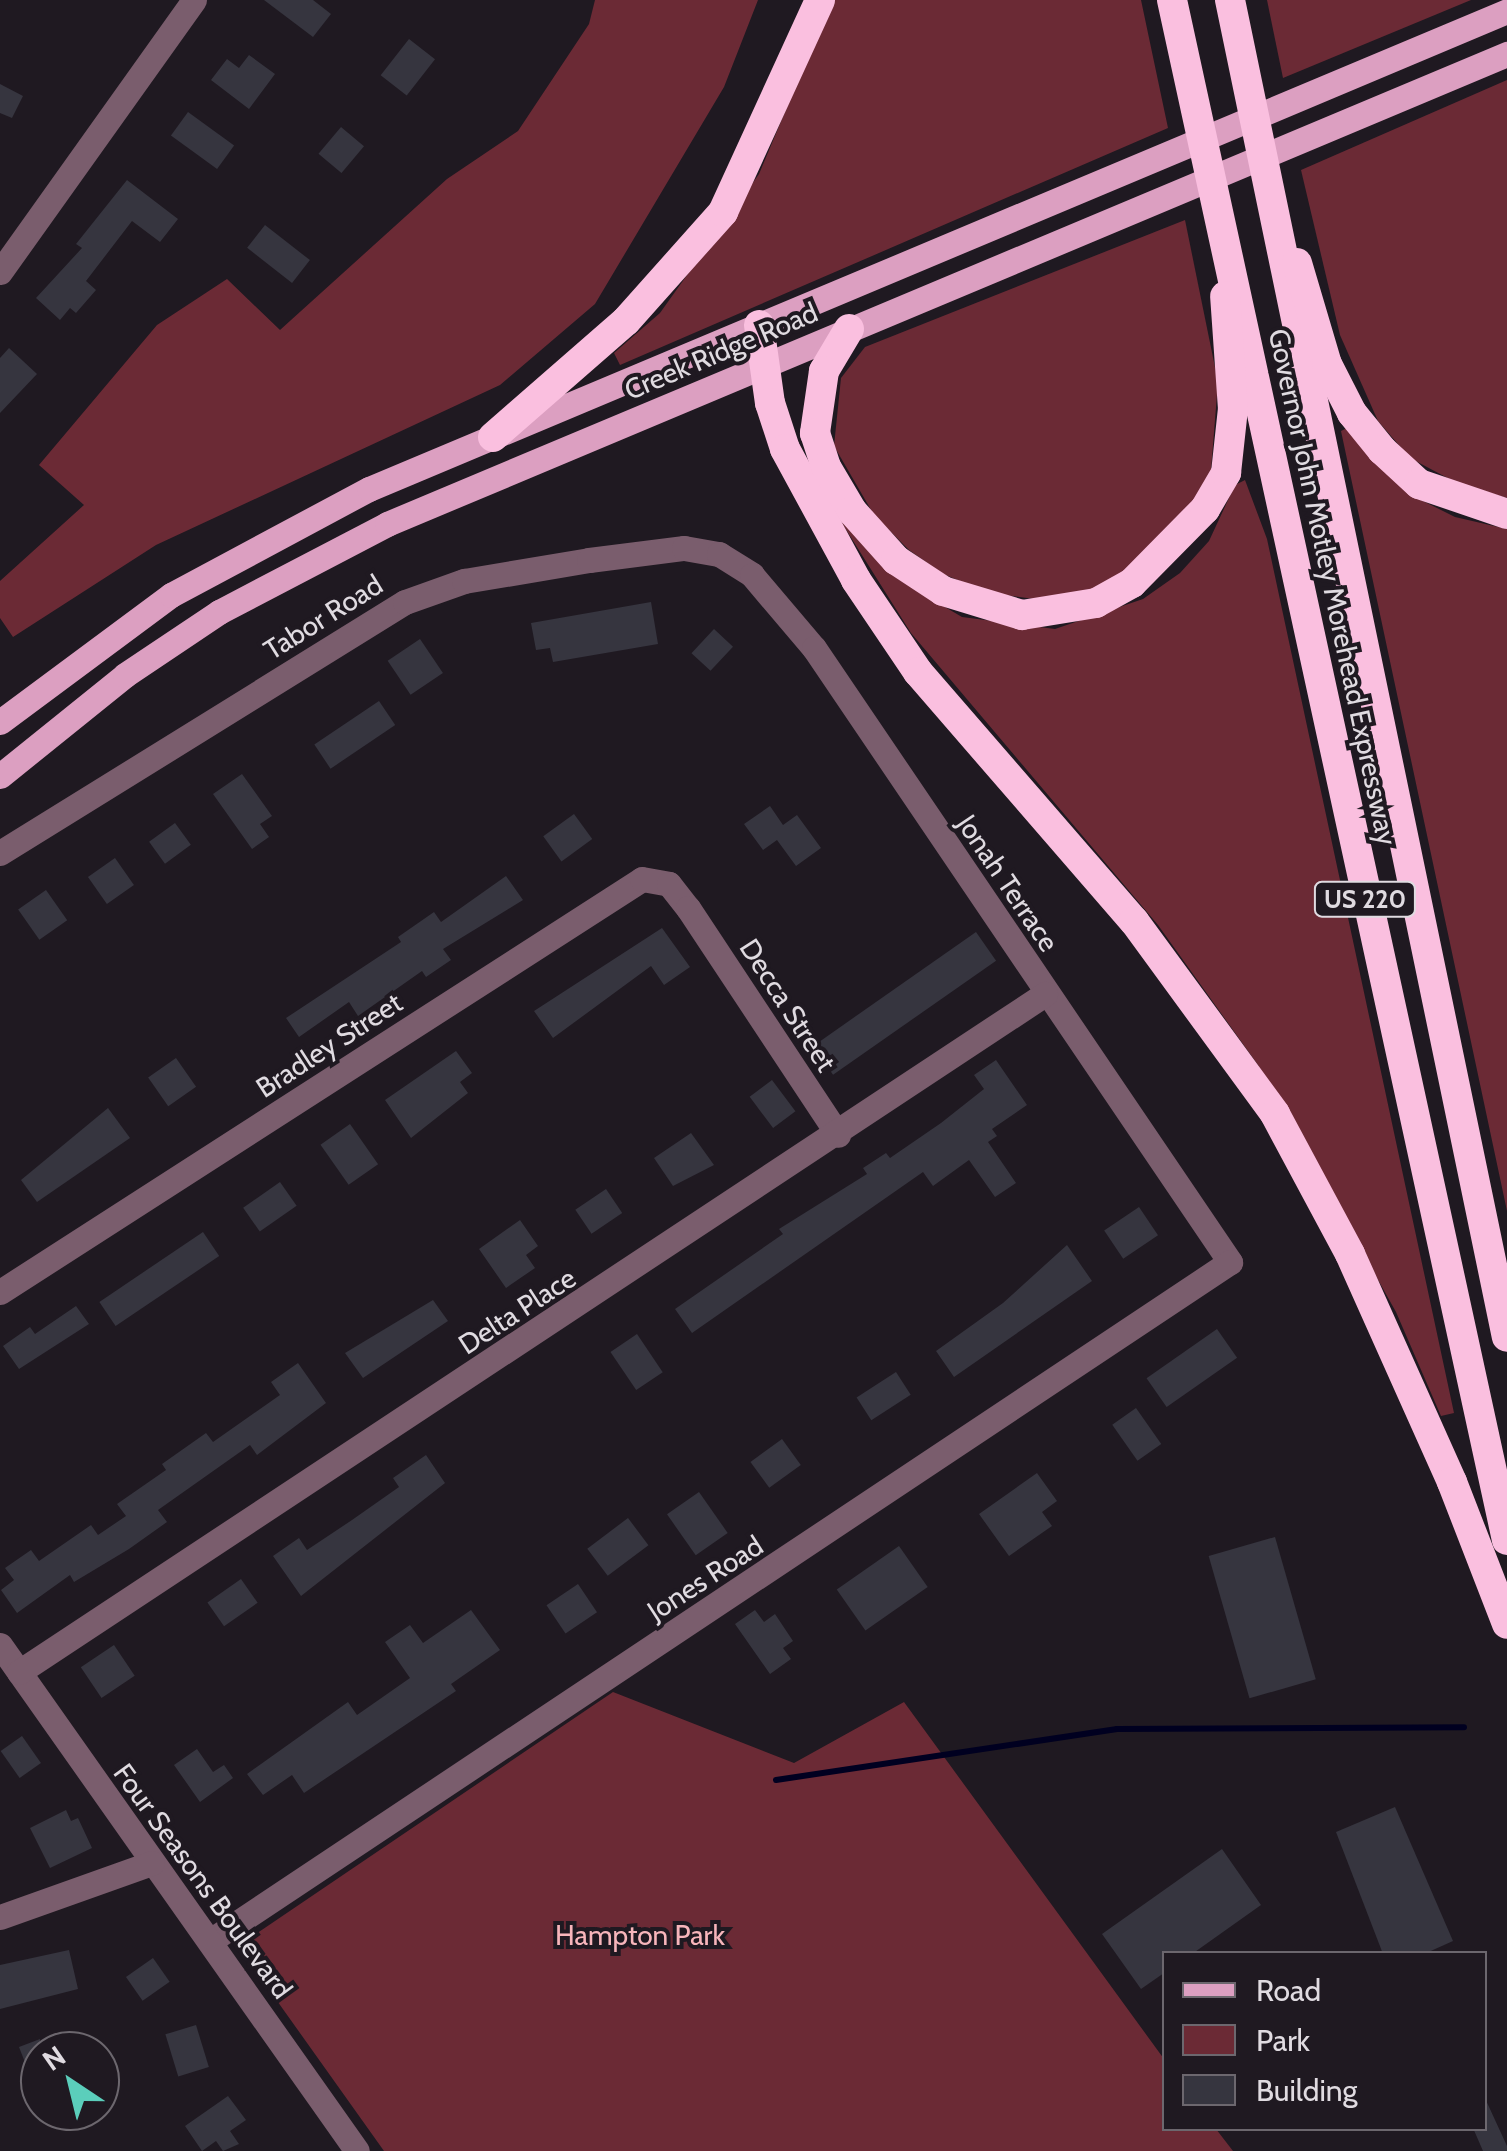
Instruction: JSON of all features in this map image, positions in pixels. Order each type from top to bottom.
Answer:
[{"type":"highway","points":[[493,437],[626,320],[723,212],[820,0]]},
{"type":"highway","name":"Governor John Motley Morehead Expressway","points":[[1172,0],[1225,258],[1244,322],[1507,1540]]},
{"type":"highway","name":"Governor John Motley Morehead Expressway","points":[[1230,0],[1279,232],[1282,276],[1507,1337]]},
{"type":"highway","points":[[1279,232],[1300,268],[1326,364],[1352,413],[1382,450],[1419,484],[1507,514]]},
{"type":"highway","points":[[848,329],[824,371],[816,433],[826,467],[852,511],[896,560],[943,591],[1022,615],[1062,611],[1132,583],[1205,509],[1226,473],[1233,409],[1225,258]]},
{"type":"highway","points":[[759,325],[763,367],[784,449],[856,580],[918,672],[1134,920],[1275,1114],[1358,1272],[1507,1624]]},
{"type":"main road","name":"Creek Ridge Road","points":[[0,722],[155,606],[267,538],[493,437],[1507,11]]},
{"type":"main road","name":"Creek Ridge Road","points":[[0,776],[125,674],[310,562],[848,329],[1507,54]]},
{"type":"street","points":[[0,272],[194,0]]},
{"type":"street","name":"Tabor Road","points":[[0,853],[404,602],[464,581],[589,560],[684,548],[719,554]]},
{"type":"street","name":"Jonah Terrace","points":[[719,554],[752,575],[814,648],[1230,1262]]},
{"type":"street","name":"Bradley Street","points":[[0,1292],[642,880],[669,884],[688,908]]},
{"type":"street","name":"Decca Street","points":[[688,908],[838,1135]]},
{"type":"street","name":"Delta Place","points":[[18,1672],[838,1135],[1046,994]]},
{"type":"street","name":"Jones Road","points":[[210,1941],[1230,1262]]},
{"type":"street","name":"Four Seasons Boulevard","points":[[0,1645],[357,2151]]},
{"type":"street","points":[[0,1916],[152,1863]]},
{"type":"green space","points":[[595,0],[758,0],[724,87],[595,304],[500,385],[156,545],[13,637],[0,618],[0,581],[84,505],[39,465],[157,325],[227,279],[280,330],[447,179],[518,131],[589,24]]},
{"type":"green space","points":[[832,0],[1141,0],[1168,128],[620,365],[614,353],[660,313],[759,174]]},
{"type":"green space","points":[[1267,0],[1471,0],[1283,78]]},
{"type":"green space","points":[[1507,80],[1507,498],[1457,483],[1410,458],[1378,421],[1340,335],[1301,170]]},
{"type":"green space","points":[[1185,220],[1218,382],[1211,470],[1196,502],[1114,581],[1078,594],[1034,599],[989,593],[943,574],[909,550],[874,515],[834,446],[841,378],[865,347]]},
{"type":"green space","points":[[1349,427],[1411,495],[1455,517],[1507,529],[1507,1211],[1341,431]]},
{"type":"green space","points":[[1245,480],[1267,539],[1454,1413],[1441,1416],[1396,1312],[1258,1065],[1158,925],[911,633],[823,493],[921,593],[962,617],[1055,629],[1143,599],[1180,573],[1209,541],[1235,485]]},
{"type":"green space","name":"Hampton Park","points":[[613,1692],[794,1763],[904,1702],[1162,2056],[1162,2131],[1218,2131],[1233,2151],[384,2151],[238,1946]]},
{"type":"building","points":[[264,0],[313,0],[331,14],[313,37]]},
{"type":"building","points":[[409,39],[435,59],[407,96],[381,75]]},
{"type":"building","points":[[249,55],[275,74],[249,109],[211,80],[227,59],[239,68]]},
{"type":"building","points":[[0,84],[23,96],[12,118],[0,113]]},
{"type":"building","points":[[188,112],[234,146],[217,169],[171,135]]},
{"type":"building","points":[[341,127],[364,146],[341,173],[319,154]]},
{"type":"building","points":[[127,180],[178,219],[160,242],[132,221],[86,281],[96,290],[76,313],[70,308],[60,320],[36,298],[82,248],[76,244]]},
{"type":"building","points":[[265,225],[310,260],[292,283],[247,248]]},
{"type":"building","points":[[9,348],[37,374],[0,413],[0,358]]},
{"type":"building","points":[[651,602],[658,644],[553,662],[550,648],[536,650],[531,623]]},
{"type":"building","points":[[714,629],[733,647],[711,671],[691,653]]},
{"type":"building","points":[[420,639],[443,673],[411,695],[388,661]]},
{"type":"building","points":[[379,701],[395,725],[331,769],[314,745]]},
{"type":"building","points":[[242,774],[272,816],[260,824],[269,837],[252,849],[213,794]]},
{"type":"building","points":[[770,806],[783,825],[797,815],[821,848],[796,866],[777,840],[763,850],[744,824]]},
{"type":"building","points":[[574,814],[592,839],[561,861],[543,836]]},
{"type":"building","points":[[175,823],[191,845],[165,864],[149,842]]},
{"type":"building","points":[[115,858],[134,885],[107,904],[88,877]]},
{"type":"building","points":[[506,876],[523,900],[443,949],[451,960],[426,977],[422,971],[358,1016],[349,1002],[299,1037],[286,1018],[401,942],[398,937],[434,912],[441,922]]},
{"type":"building","points":[[46,890],[67,920],[39,940],[18,910]]},
{"type":"building","points":[[662,928],[690,967],[664,985],[651,966],[553,1038],[534,1011]]},
{"type":"building","points":[[976,932],[996,961],[833,1075],[813,1046]]},
{"type":"building","points":[[456,1051],[472,1073],[460,1082],[468,1093],[411,1138],[385,1100]]},
{"type":"building","points":[[176,1058],[196,1087],[168,1106],[148,1078]]},
{"type":"building","points":[[996,1060],[1027,1105],[992,1129],[997,1136],[988,1142],[1016,1183],[995,1197],[969,1160],[933,1186],[923,1172],[692,1333],[675,1309],[783,1234],[779,1229],[867,1174],[863,1168],[886,1153],[890,1158],[941,1123],[984,1089],[974,1075]]},
{"type":"building","points":[[772,1080],[795,1111],[773,1128],[750,1097]]},
{"type":"building","points":[[108,1108],[130,1138],[37,1202],[21,1180]]},
{"type":"building","points":[[350,1124],[378,1164],[349,1185],[321,1145]]},
{"type":"building","points":[[691,1133],[714,1165],[673,1186],[654,1158]]},
{"type":"building","points":[[280,1182],[297,1206],[260,1232],[243,1208]]},
{"type":"building","points":[[606,1189],[622,1213],[592,1234],[575,1210]]},
{"type":"building","points":[[1139,1207],[1158,1235],[1123,1259],[1104,1230]]},
{"type":"building","points":[[520,1220],[538,1246],[526,1255],[535,1268],[506,1288],[479,1249]]},
{"type":"building","points":[[203,1232],[219,1256],[116,1326],[99,1302]]},
{"type":"building","points":[[1067,1245],[1092,1281],[954,1377],[936,1351],[1003,1303]]},
{"type":"building","points":[[433,1300],[448,1321],[363,1378],[345,1353]]},
{"type":"building","points":[[76,1306],[89,1324],[19,1369],[3,1346],[30,1327],[35,1334]]},
{"type":"building","points":[[1217,1329],[1237,1358],[1167,1407],[1147,1378]]},
{"type":"building","points":[[637,1334],[663,1372],[636,1390],[610,1352]]},
{"type":"building","points":[[298,1363],[326,1403],[257,1455],[250,1445],[158,1510],[167,1522],[129,1549],[74,1582],[70,1575],[17,1613],[1,1590],[14,1580],[5,1568],[31,1550],[39,1561],[91,1525],[98,1535],[126,1516],[117,1504],[166,1470],[162,1464],[206,1433],[213,1442],[280,1395],[271,1382]]},
{"type":"building","points":[[896,1372],[911,1395],[871,1420],[857,1398]]},
{"type":"building","points":[[1136,1408],[1161,1444],[1137,1461],[1112,1425]]},
{"type":"building","points":[[782,1439],[801,1465],[769,1488],[750,1462]]},
{"type":"building","points":[[426,1455],[445,1483],[301,1596],[273,1556],[299,1538],[307,1550],[399,1487],[393,1478]]},
{"type":"building","points":[[1037,1473],[1057,1501],[1042,1512],[1052,1526],[1009,1556],[979,1514]]},
{"type":"building","points":[[699,1492],[728,1533],[696,1555],[667,1514]]},
{"type":"building","points":[[628,1518],[648,1545],[608,1576],[587,1549]]},
{"type":"building","points":[[1275,1537],[1316,1679],[1249,1698],[1209,1556]]},
{"type":"building","points":[[899,1546],[928,1587],[865,1631],[837,1590]]},
{"type":"building","points":[[241,1579],[258,1603],[224,1626],[207,1603]]},
{"type":"building","points":[[578,1584],[597,1612],[566,1633],[546,1605]]},
{"type":"building","points":[[471,1610],[500,1650],[451,1684],[456,1691],[304,1793],[292,1775],[263,1795],[247,1774],[348,1702],[357,1715],[410,1678],[385,1642],[410,1625],[423,1643]]},
{"type":"building","points":[[755,1610],[764,1622],[775,1614],[793,1641],[783,1648],[791,1659],[770,1674],[735,1624]]},
{"type":"building","points":[[114,1645],[135,1676],[102,1698],[81,1667]]},
{"type":"building","points":[[22,1736],[41,1763],[20,1778],[1,1751]]},
{"type":"building","points":[[197,1749],[213,1772],[224,1765],[233,1778],[200,1802],[174,1765]]},
{"type":"building","points":[[1395,1807],[1453,1941],[1431,1951],[1382,1951],[1336,1832]]},
{"type":"building","points":[[66,1810],[71,1821],[78,1818],[92,1848],[50,1868],[30,1828]]},
{"type":"building","points":[[1222,1849],[1261,1905],[1196,1951],[1162,1951],[1162,1974],[1141,1989],[1102,1934]]},
{"type":"building","points":[[69,1950],[78,1989],[0,2009],[0,1965]]},
{"type":"building","points":[[153,1958],[170,1982],[143,2001],[126,1977]]},
{"type":"building","points":[[196,2025],[209,2067],[178,2076],[165,2034]]},
{"type":"building","points":[[228,2096],[246,2120],[230,2131],[239,2144],[223,2151],[216,2141],[202,2151],[185,2126]]},
{"type":"building","points":[[1487,2103],[1507,2151],[1483,2151],[1474,2131],[1487,2131]]},
{"type":"waterway","points":[[776,1780],[1117,1729],[1464,1727]]}]
